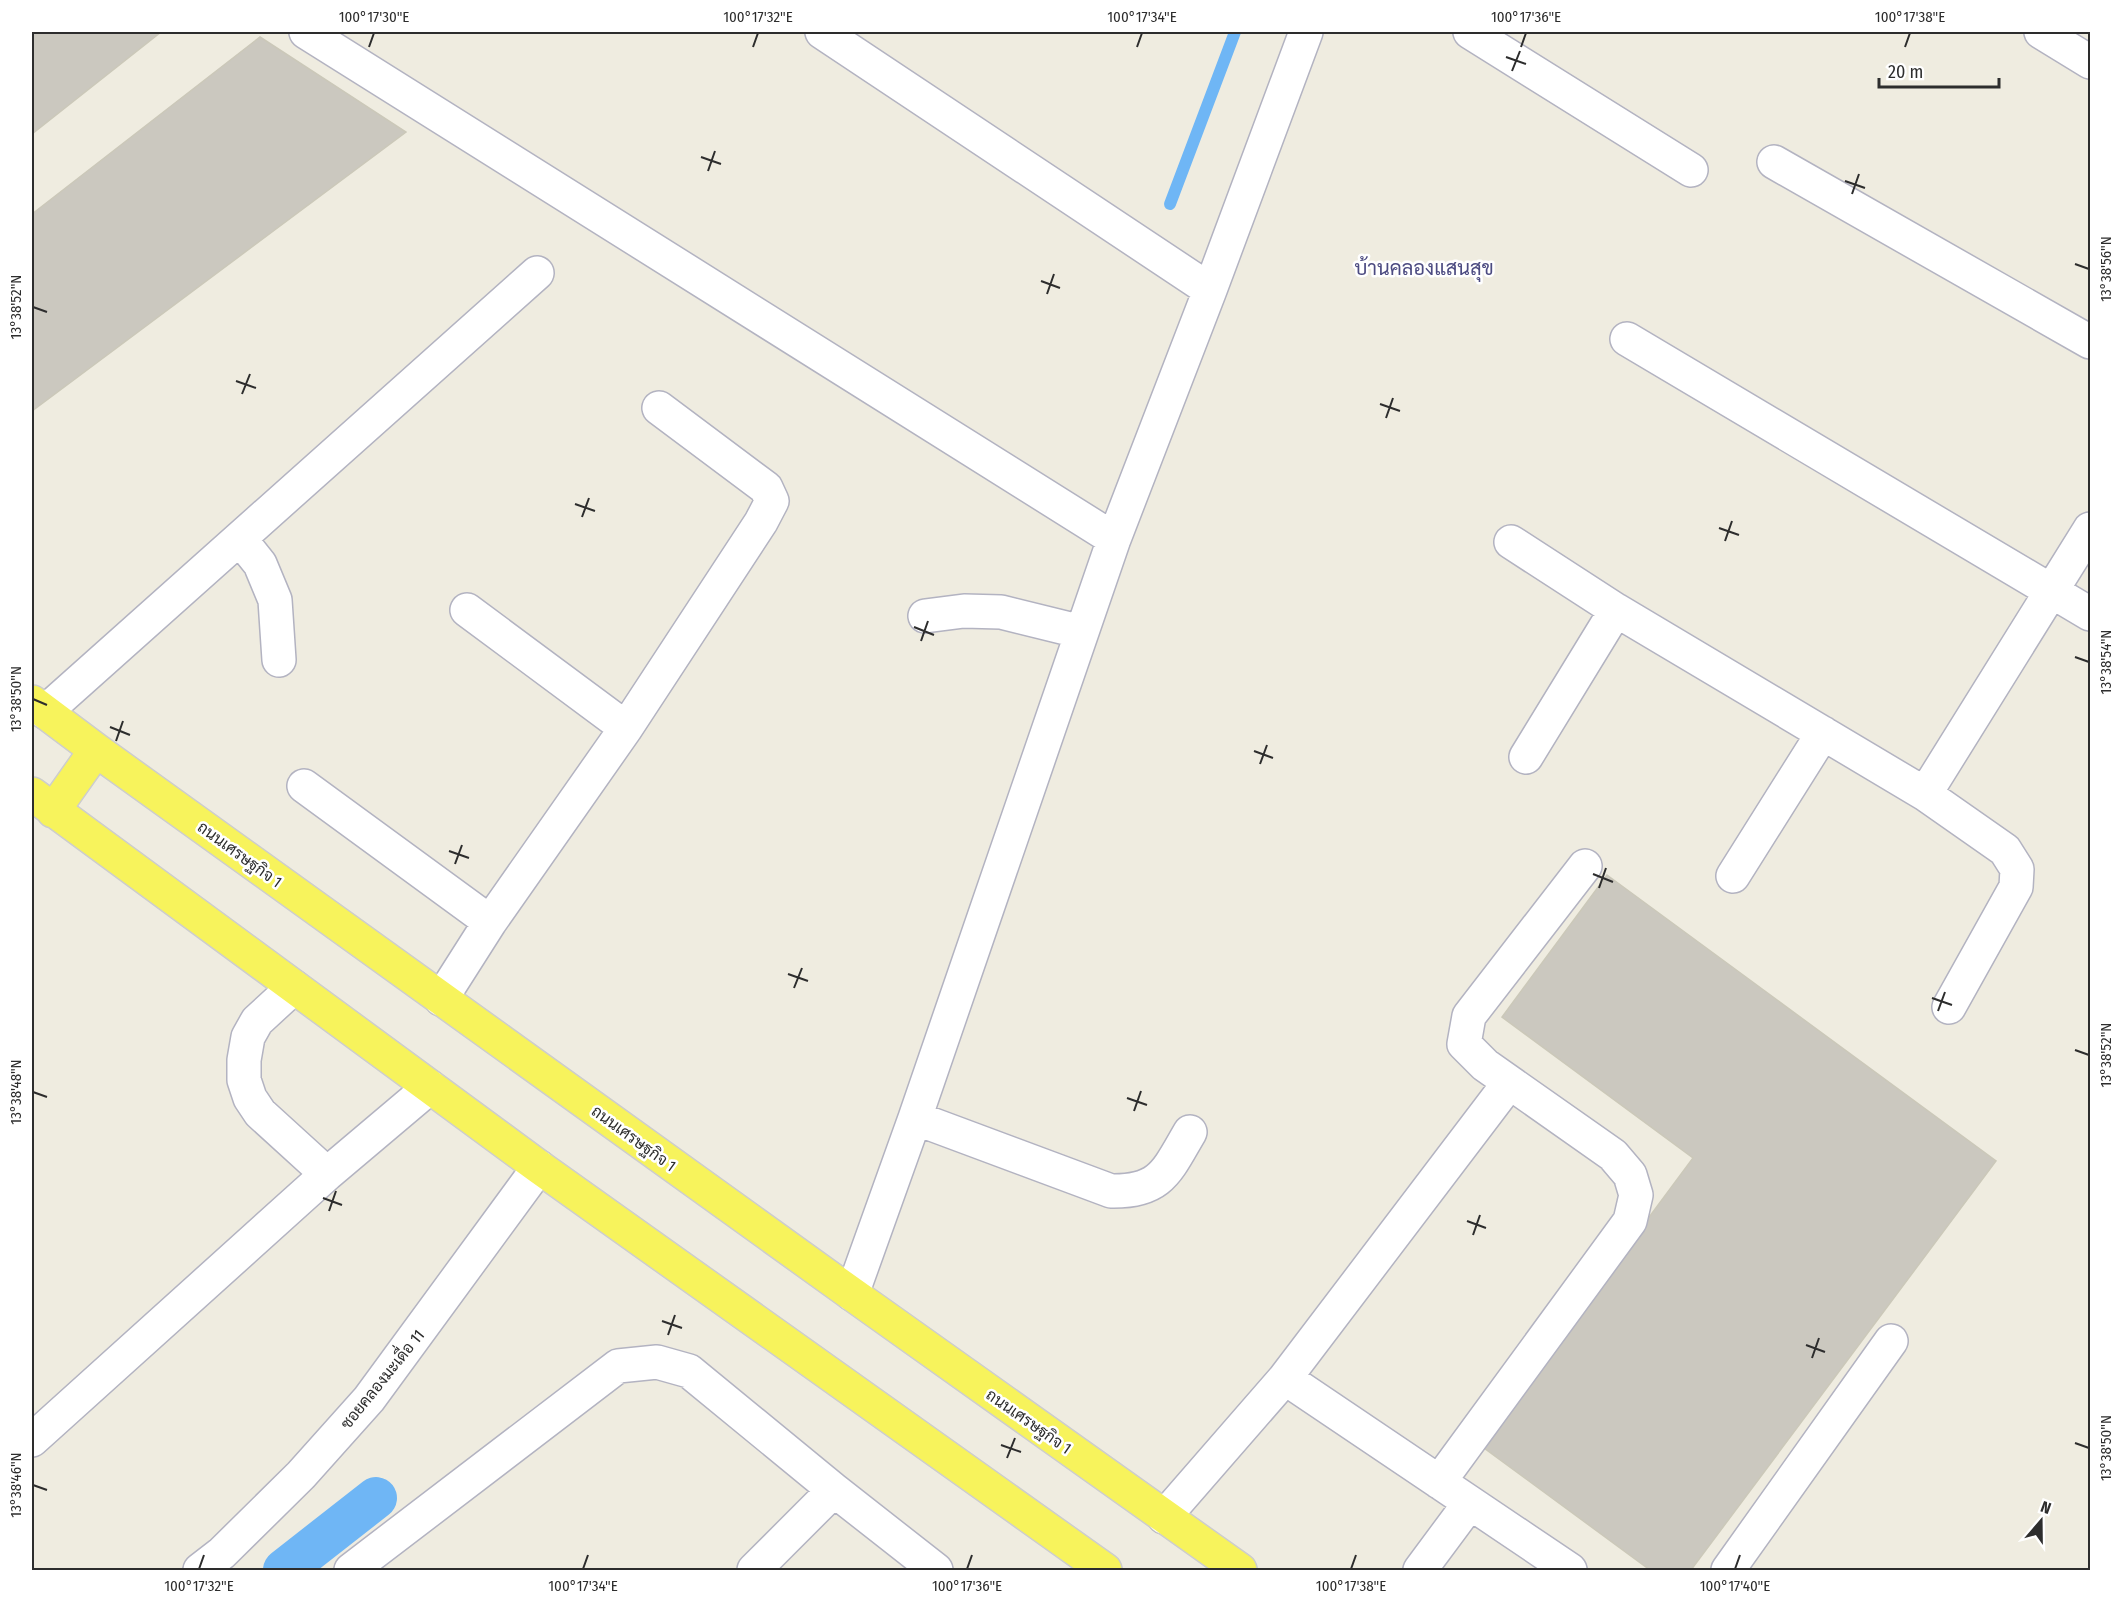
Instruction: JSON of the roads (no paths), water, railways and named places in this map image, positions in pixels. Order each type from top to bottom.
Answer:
[{"type":"main road","name":"ถนนเศรษฐกิจ 1","points":[[38,707],[441,999],[1240,1570]]},
{"type":"main road","points":[[96,750],[42,803],[539,1167],[1105,1570]]},
{"type":"street","points":[[306,32],[1114,539]]},
{"type":"street","points":[[822,32],[1210,290]]},
{"type":"street","points":[[852,1294],[915,1118],[1114,539],[1306,32]]},
{"type":"street","points":[[1470,32],[1691,170]]},
{"type":"street","points":[[2041,32],[2091,62]]},
{"type":"street","points":[[1774,162],[2091,342]]},
{"type":"street","points":[[38,707],[240,539],[537,273]]},
{"type":"street","points":[[1627,339],[2091,614]]},
{"type":"street","points":[[441,999],[490,922],[626,728],[762,522],[772,501],[766,488],[659,408]]},
{"type":"street","points":[[1925,794],[2091,529]]},
{"type":"street","points":[[240,539],[260,564],[275,600],[279,660]]},
{"type":"street","points":[[1511,542],[1616,610],[1925,794],[2006,850],[2017,869],[2016,887],[1949,1007]]},
{"type":"street","points":[[467,610],[626,728]]},
{"type":"street","points":[[1526,757],[1616,610]]},
{"type":"street","points":[[925,616],[964,611],[1001,612],[1082,632]]},
{"type":"street","points":[[1733,876],[1823,733]]},
{"type":"street","points":[[304,786],[490,922]]},
{"type":"street","points":[[1440,1482],[1630,1221],[1636,1195],[1630,1176],[1613,1155],[1509,1083],[1485,1065],[1464,1044],[1469,1016],[1585,866]]},
{"type":"street","points":[[294,987],[257,1021],[248,1037],[244,1060],[244,1080],[250,1098],[260,1113],[327,1174]]},
{"type":"street","points":[[1164,1517],[1285,1378],[1509,1083]]},
{"type":"street","points":[[32,1440],[327,1174],[430,1087]]},
{"type":"street","points":[[915,1118],[1111,1191],[1130,1191],[1153,1184],[1170,1166],[1190,1132]]},
{"type":"street","name":"ซอยคลองมะเดื่อ 11","points":[[200,1570],[222,1553],[301,1475],[369,1399],[539,1167]]},
{"type":"street","points":[[1728,1570],[1891,1341]]},
{"type":"street","points":[[351,1570],[618,1366],[657,1362],[689,1371],[936,1570]]},
{"type":"street","points":[[1285,1378],[1569,1570]]},
{"type":"street","points":[[754,1570],[834,1490]]},
{"type":"street","points":[[1420,1570],[1469,1504]]},
{"type":"waterway","points":[[1170,204],[1235,32]]},
{"type":"waterway","points":[[284,1570],[376,1498]]},
{"type":"district","name":"บ้านคลองแสนสุข","points":[[1424,268]]}]
